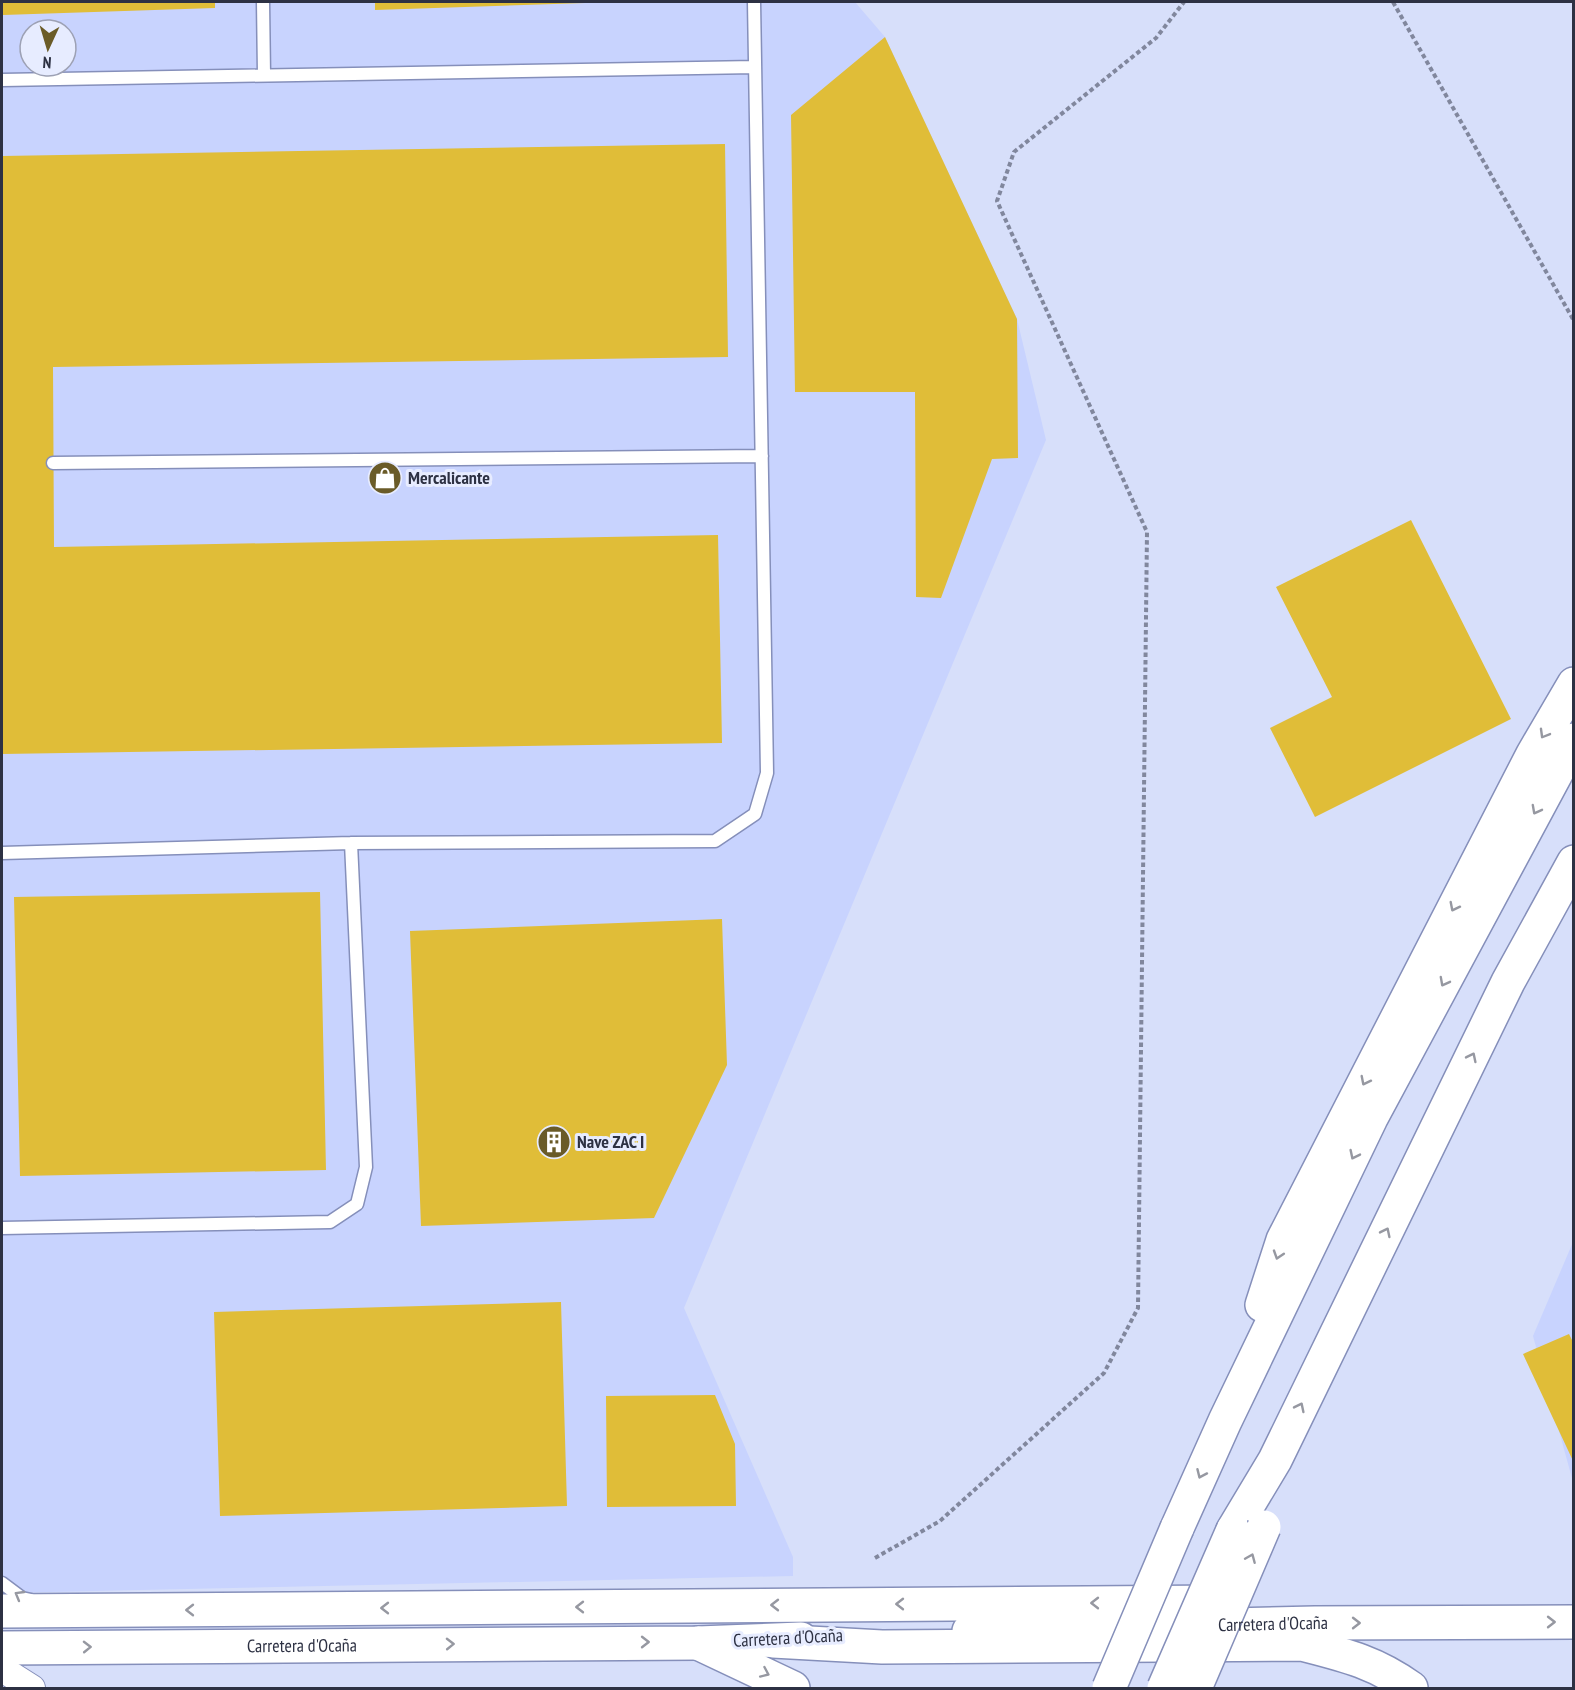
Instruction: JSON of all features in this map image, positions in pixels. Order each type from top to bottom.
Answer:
[{"type":"main road","points":[[1225,1420],[1283,1240],[1533,754],[1574,684]]},
{"type":"main road","points":[[1109,1689],[1225,1420],[1371,1118],[1574,740]]},
{"type":"main road","points":[[1195,1689],[1249,1528],[1275,1460],[1508,982],[1574,862]]},
{"type":"main road","points":[[1164,1689],[1249,1528]]},
{"type":"main road","name":"Carretera d'Ocaña","points":[[2,1611],[1574,1599]]},
{"type":"main road","name":"Carretera d'Ocaña","points":[[2,1648],[773,1641],[892,1632],[1303,1623],[1574,1622]]},
{"type":"main road","points":[[773,1641],[882,1647],[1302,1644],[1356,1658],[1388,1671],[1412,1689]]},
{"type":"main road","points":[[698,1642],[793,1689]]},
{"type":"street","points":[[2,1669],[32,1689]]},
{"type":"lane","points":[[263,2],[264,75]]},
{"type":"lane","points":[[2,853],[351,843],[715,841],[754,814],[767,772],[754,2]]},
{"type":"lane","points":[[2,80],[755,67]]},
{"type":"lane","points":[[53,463],[762,456]]},
{"type":"lane","points":[[2,1228],[330,1222],[357,1204],[366,1167],[351,843]]},
{"type":"lane","points":[[2,1583],[22,1599],[79,1611]]},
{"type":"path","points":[[875,1558],[940,1521],[1104,1373],[1138,1308],[1147,532],[997,201],[1014,152],[1156,38],[1184,2]]},
{"type":"path","points":[[1393,2],[1574,321]]},
{"type":"shaded area","points":[[2,2],[855,2],[885,37],[1017,319],[1046,440],[684,1308],[793,1557],[793,1576],[2,1593]]},
{"type":"shaded area","points":[[1573,1242],[1573,1482],[1533,1336]]},
{"type":"building","points":[[3,2],[215,2],[215,8],[3,15]]},
{"type":"building","points":[[375,2],[585,2],[585,3],[375,10]]},
{"type":"building","points":[[885,37],[1017,319],[1018,458],[992,459],[941,598],[916,597],[915,392],[795,392],[791,115]]},
{"type":"building","points":[[725,144],[728,357],[53,367],[54,547],[718,535],[722,743],[2,754],[2,156]]},
{"type":"building","points":[[1411,520],[1511,719],[1315,817],[1270,728],[1332,697],[1276,587]]},
{"type":"building","points":[[320,892],[326,1170],[20,1176],[14,897]]},
{"type":"building","name":"Nave ZAC I","points":[[722,919],[727,1065],[654,1218],[421,1226],[410,931]]},
{"type":"building","points":[[561,1302],[567,1506],[220,1516],[214,1312]]},
{"type":"building","points":[[1569,1334],[1574,1344],[1574,1463],[1523,1354]]},
{"type":"building","points":[[715,1395],[735,1444],[736,1506],[607,1507],[606,1396]]},
{"type":"place","name":"Mercalicante","points":[[385,478]]},
{"type":"place","name":"Nave ZAC I","points":[[554,1142]]}]
